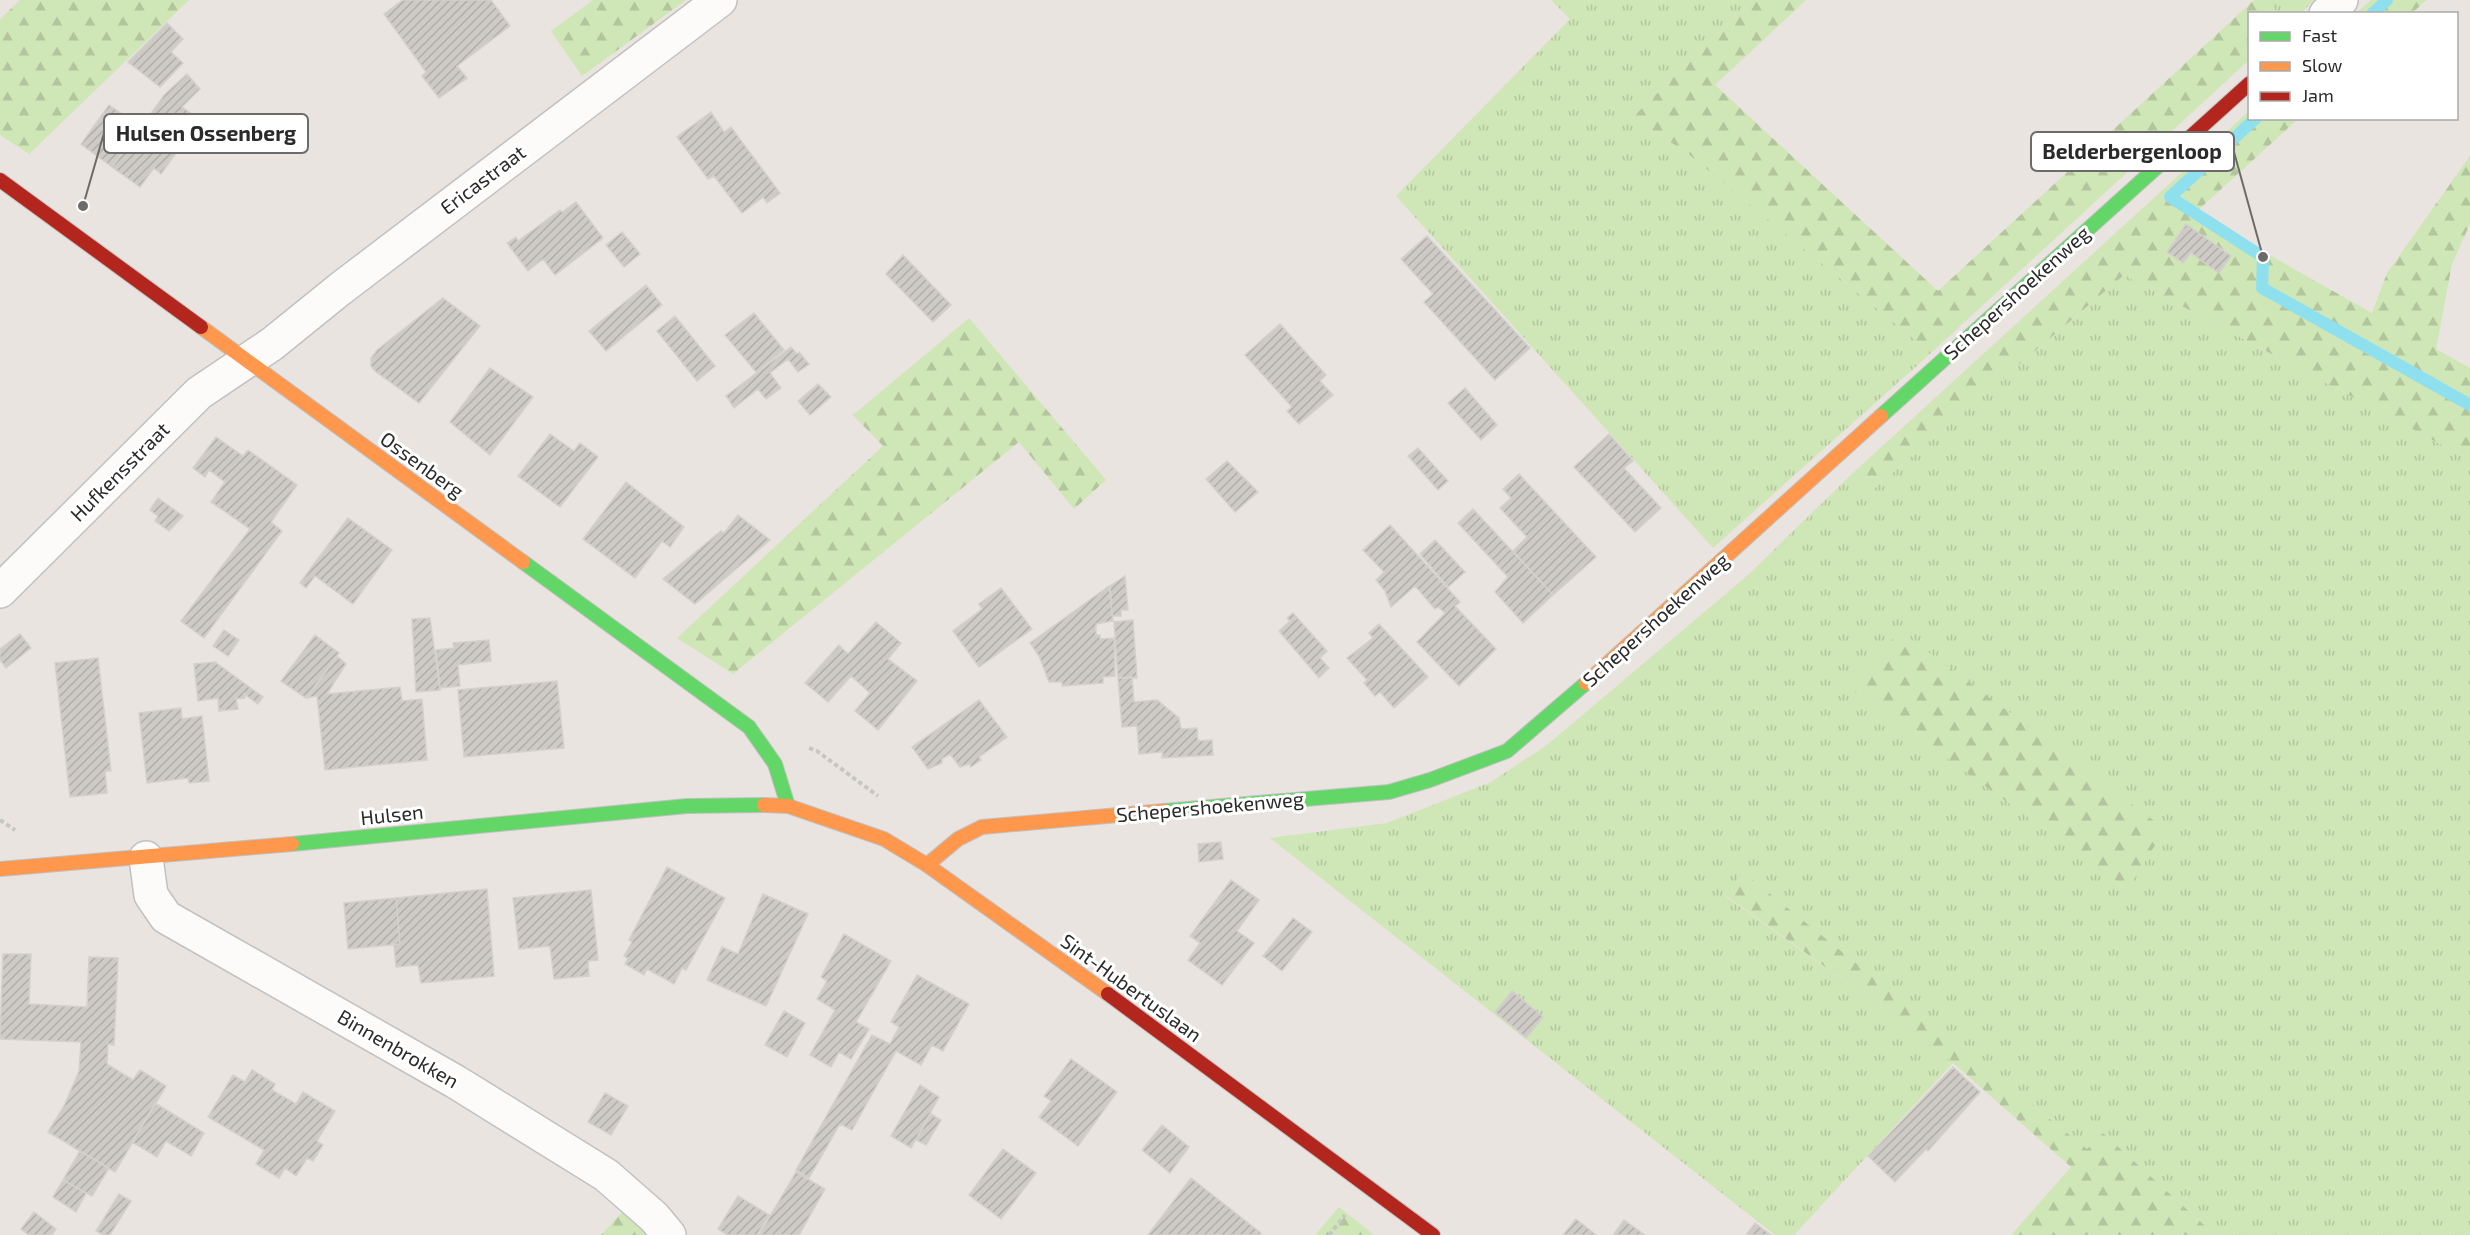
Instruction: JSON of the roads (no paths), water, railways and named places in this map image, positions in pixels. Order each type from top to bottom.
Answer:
[{"type":"street","name":"Ericastraat","points":[[246,360],[272,344],[340,289],[720,0]]},
{"type":"street","points":[[2328,12],[2341,0]]},
{"type":"street","name":"Schepershoekenweg","points":[[927,865],[958,839],[982,827],[1389,792],[1430,780],[1507,751],[1544,721],[2248,85]]},
{"type":"street","name":"Ossenberg","points":[[0,180],[749,727],[768,748],[777,765],[784,782],[788,806]]},
{"type":"street","name":"Hufkensstraat","points":[[0,591],[199,393],[246,360]]},
{"type":"street","name":"Hulsen","points":[[0,869],[146,858],[687,806],[735,804],[788,806]]},
{"type":"street","name":"Sint-Hubertuslaan","points":[[788,806],[884,839],[927,865],[1128,1008],[1433,1235]]},
{"type":"street","name":"Binnenbrokken","points":[[146,858],[151,895],[166,917],[456,1082],[606,1175],[654,1217],[669,1235]]},
{"type":"waterway","points":[[2374,12],[2387,0]]},
{"type":"waterway","points":[[2254,120],[2170,197],[2263,257],[2262,288],[2470,405]]},
{"type":"place","name":"Hulsen Ossenberg","points":[[83,206]]},
{"type":"place","name":"Belderbergenloop","points":[[2263,257]]}]
